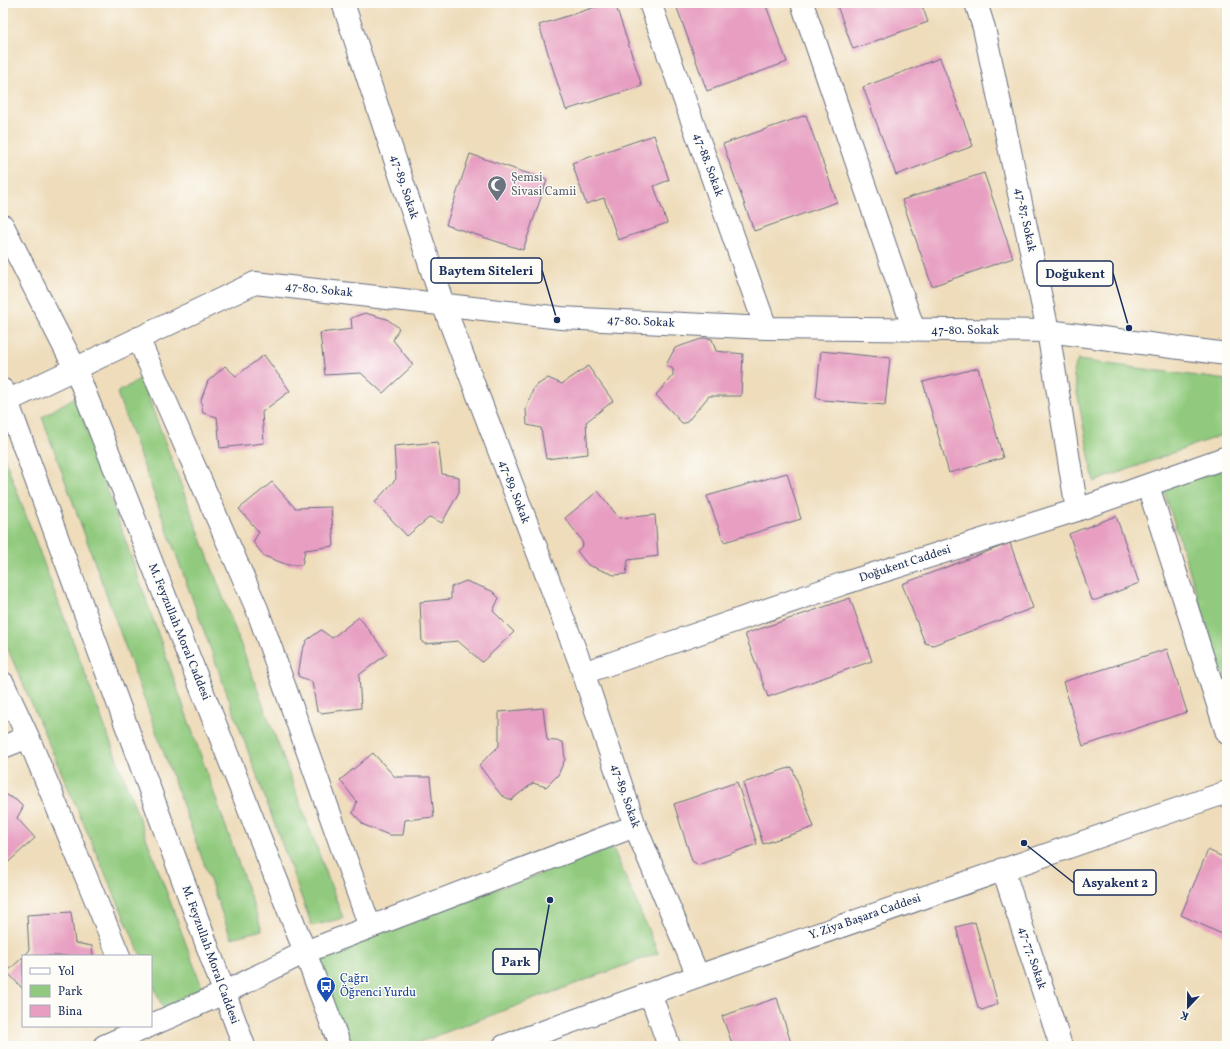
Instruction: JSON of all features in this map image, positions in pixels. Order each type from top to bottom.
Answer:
[{"type":"street","name":"47-89. Sokak","points":[[343,3],[443,304],[583,673],[635,826],[698,976]]},
{"type":"street","name":"47-88. Sokak","points":[[650,3],[766,328]]},
{"type":"street","points":[[802,3],[914,330]]},
{"type":"street","name":"47-87. Sokak","points":[[976,3],[984,28],[1048,331],[1077,510]]},
{"type":"street","name":"M. Feyzullah Moral Caddesi","points":[[3,226],[76,370],[305,952],[340,1046]]},
{"type":"street","name":"47-80. Sokak","points":[[4,398],[76,370],[138,338],[255,283],[561,318],[766,328],[1048,331],[1227,354]]},
{"type":"street","points":[[138,338],[257,609],[370,927]]},
{"type":"street","name":"M. Feyzullah Moral Caddesi","points":[[4,398],[244,1046]]},
{"type":"street","name":"Doğukent Caddesi","points":[[583,673],[842,584],[1077,510],[1227,457]]},
{"type":"street","points":[[1148,486],[1227,733]]},
{"type":"street","points":[[3,684],[28,737],[119,955]]},
{"type":"street","points":[[3,747],[28,737]]},
{"type":"street","name":"Y. Ziya Başara Caddesi","points":[[504,1046],[698,976],[1227,792]]},
{"type":"street","points":[[152,1025],[224,993],[305,952],[635,826]]},
{"type":"street","name":"47-77. Sokak","points":[[1003,869],[1061,1046]]},
{"type":"street","points":[[650,993],[669,1046]]},
{"type":"street","points":[[104,1046],[147,1027]]},
{"type":"green space","points":[[1078,360],[1227,380],[1227,433],[1094,482],[1073,371]]},
{"type":"green space","points":[[141,378],[343,918],[312,926],[117,393]]},
{"type":"green space","points":[[75,397],[262,930],[231,938],[42,417]]},
{"type":"green space","points":[[3,454],[202,987],[163,1008],[152,982],[152,955],[141,955],[3,638]]},
{"type":"green space","points":[[1227,469],[1227,688],[1163,488]]},
{"type":"green space","points":[[613,848],[658,953],[409,1046],[345,1046],[312,954]]},
{"type":"building","points":[[608,3],[615,3],[642,86],[566,110],[539,25]]},
{"type":"building","points":[[692,3],[765,3],[787,62],[707,91],[677,8]]},
{"type":"building","points":[[836,3],[921,3],[928,22],[853,49]]},
{"type":"building","points":[[940,58],[973,146],[896,175],[863,87]]},
{"type":"building","points":[[806,115],[837,202],[754,231],[723,144]]},
{"type":"building","points":[[654,135],[669,180],[654,186],[667,223],[618,240],[604,198],[586,204],[572,163]]},
{"type":"building","name":"Şemsi Sivasi Camii","points":[[470,154],[547,180],[523,250],[446,225]]},
{"type":"building","points":[[984,173],[1013,258],[932,286],[902,200]]},
{"type":"building","points":[[365,313],[387,319],[399,328],[393,340],[413,365],[383,393],[361,373],[325,375],[320,333],[352,329],[351,318]]},
{"type":"building","points":[[704,338],[712,339],[716,351],[743,354],[741,396],[709,396],[686,423],[682,423],[656,395],[673,375],[673,369],[666,365],[675,348]]},
{"type":"building","points":[[821,351],[890,358],[885,405],[823,400],[816,397]]},
{"type":"building","points":[[264,355],[290,391],[262,412],[264,443],[220,448],[217,417],[203,413],[201,400],[208,381],[225,366],[236,376]]},
{"type":"building","points":[[588,366],[613,401],[586,422],[588,454],[546,459],[541,428],[527,425],[526,409],[534,387],[548,378],[562,384]]},
{"type":"building","points":[[978,368],[1003,458],[949,473],[923,382]]},
{"type":"building","points":[[438,442],[442,474],[459,477],[459,492],[442,523],[430,517],[407,536],[375,502],[396,479],[394,446]]},
{"type":"building","points":[[787,473],[801,519],[724,542],[707,496]]},
{"type":"building","points":[[272,482],[295,508],[331,507],[334,546],[305,550],[302,565],[288,565],[264,556],[253,542],[259,532],[239,509]]},
{"type":"building","points":[[598,491],[619,518],[655,515],[658,556],[628,560],[626,574],[614,575],[588,565],[577,551],[583,545],[581,539],[565,518]]},
{"type":"building","points":[[1116,516],[1139,583],[1096,600],[1092,600],[1069,534]]},
{"type":"building","points":[[1010,543],[1033,608],[933,645],[925,643],[902,584]]},
{"type":"building","points":[[466,581],[492,591],[499,598],[493,611],[514,632],[482,662],[458,641],[425,644],[422,642],[420,602],[451,599],[451,587]]},
{"type":"building","points":[[850,598],[872,661],[768,697],[745,634]]},
{"type":"building","points":[[359,617],[387,654],[359,675],[361,708],[321,713],[317,711],[312,682],[298,676],[302,651],[307,640],[321,630],[332,638]]},
{"type":"building","points":[[1167,649],[1187,712],[1083,746],[1063,682]]},
{"type":"building","points":[[543,708],[547,740],[563,742],[565,759],[558,775],[546,787],[533,783],[511,800],[501,795],[479,765],[499,746],[499,712]]},
{"type":"building","points":[[373,753],[395,777],[430,777],[434,817],[405,820],[403,835],[389,835],[364,825],[353,813],[357,802],[340,780]]},
{"type":"building","points":[[792,767],[814,827],[763,844],[743,783]]},
{"type":"building","points":[[737,782],[757,844],[698,865],[692,861],[674,804]]},
{"type":"building","points":[[3,793],[16,800],[23,807],[17,818],[35,838],[3,867]]},
{"type":"building","points":[[1208,850],[1227,859],[1226,936],[1181,915]]},
{"type":"building","points":[[71,912],[75,943],[92,946],[93,955],[25,955],[29,951],[27,915]]},
{"type":"building","points":[[975,922],[998,1004],[982,1010],[978,1008],[956,927]]},
{"type":"building","points":[[22,958],[22,988],[7,972]]},
{"type":"building","points":[[777,998],[792,1046],[733,1046],[722,1016]]},
{"type":"place","name":"Şemsi Sivasi Camii","points":[[497,202]]},
{"type":"place","name":"Baytem Siteleri","points":[[557,320]]},
{"type":"place","name":"Doğukent","points":[[1129,328]]},
{"type":"place","name":"Asyakent 2","points":[[1024,843]]},
{"type":"place","name":"Park","points":[[550,900]]},
{"type":"place","name":"Çağrı Öğrenci Yurdu","points":[[326,1003]]}]
